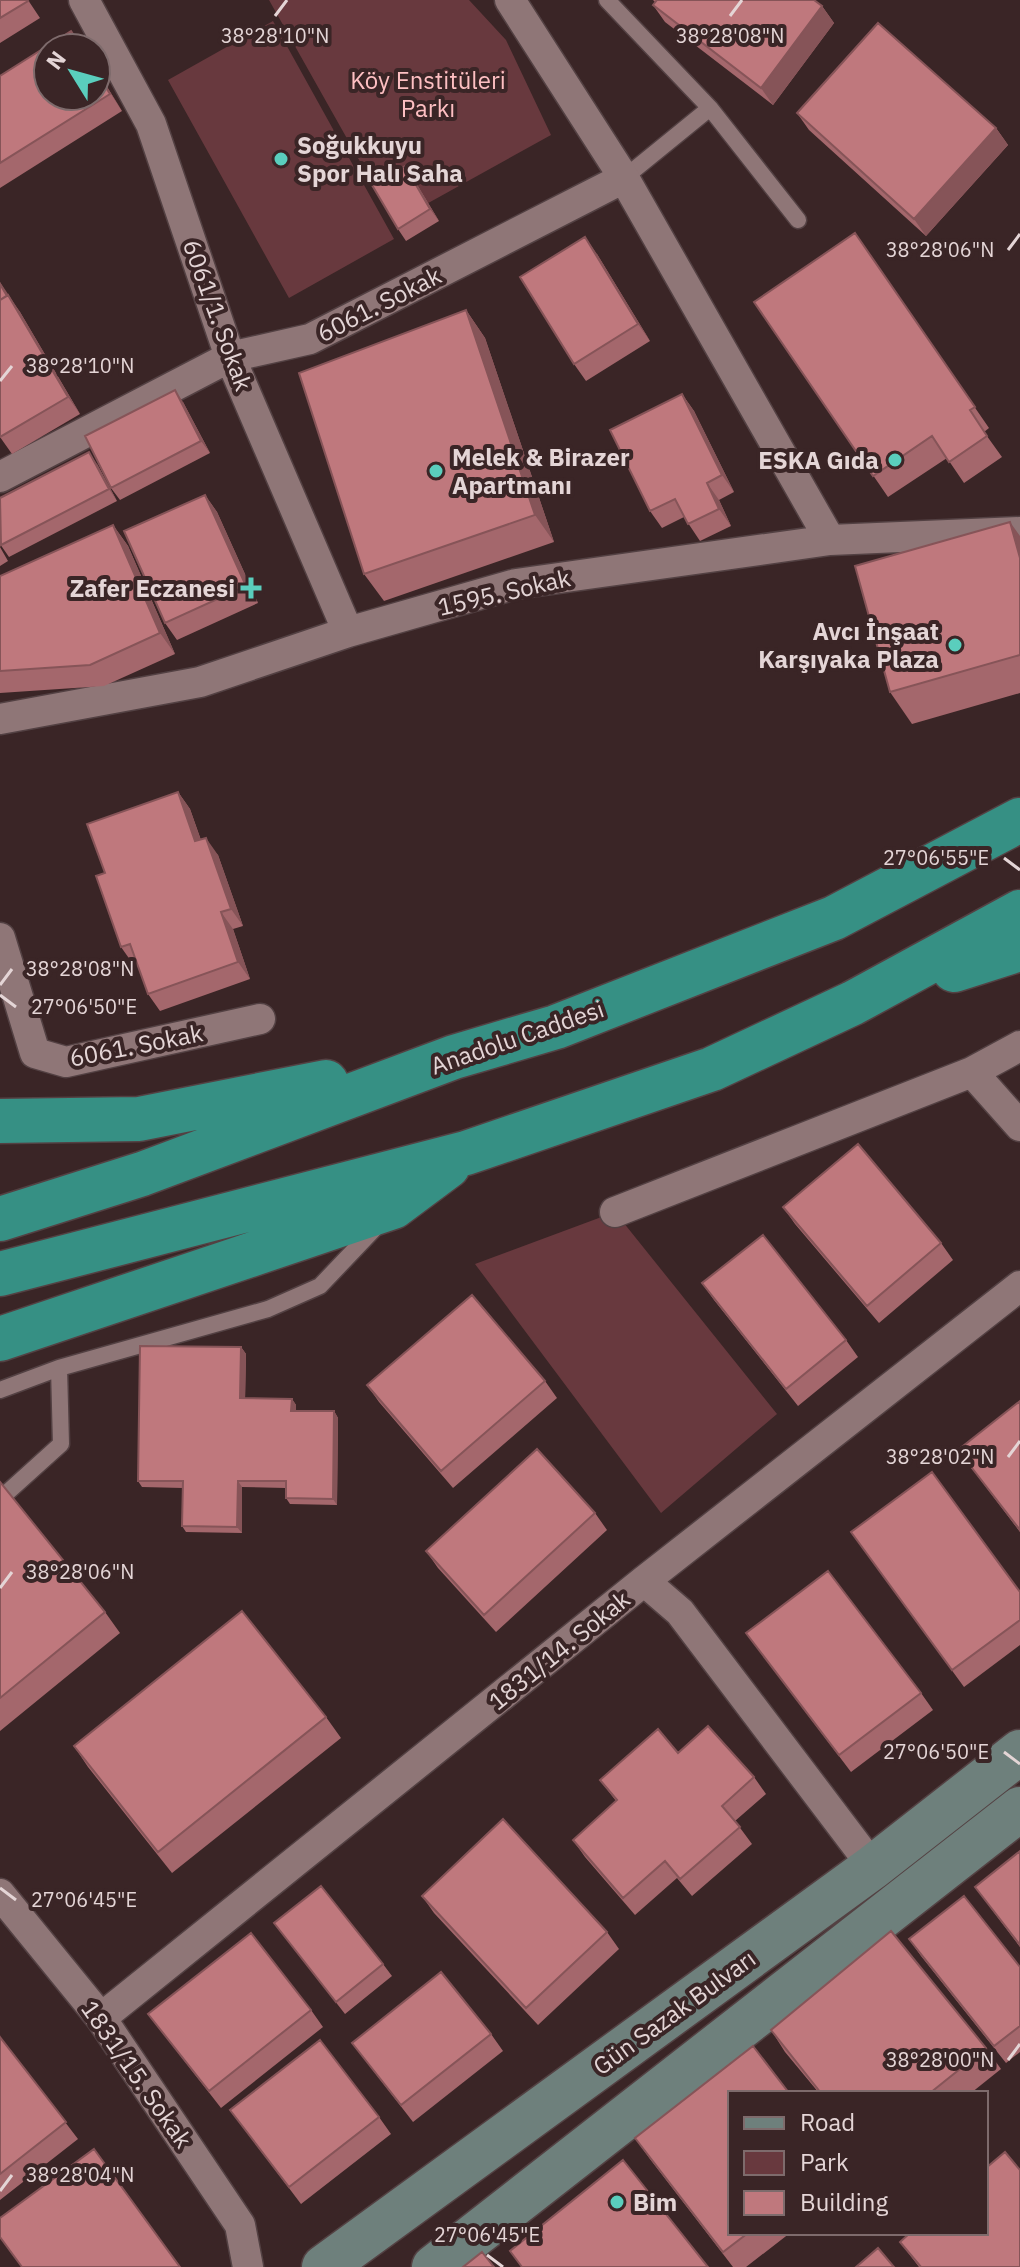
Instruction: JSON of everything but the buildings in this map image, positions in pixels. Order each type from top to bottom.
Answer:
[{"type":"highway","name":"Anadolu Caddesi","points":[[0,1219],[142,1174],[454,1057],[556,1027],[834,918],[1020,820]]},
{"type":"highway","points":[[0,1274],[466,1153],[712,1069],[853,1003],[1020,912]]},
{"type":"highway","points":[[853,1003],[1020,949]]},
{"type":"highway","points":[[0,1121],[139,1119],[454,1057]]},
{"type":"highway","points":[[0,1339],[393,1207],[466,1153]]},
{"type":"main road","name":"Gün Sazak Bulvarı","points":[[324,2267],[873,1867],[1020,1752]]},
{"type":"main road","name":"Gün Sazak Bulvarı","points":[[434,2267],[1020,1809]]},
{"type":"street","name":"6061/1. Sokak","points":[[84,0],[151,124],[230,357],[348,632]]},
{"type":"street","points":[[510,0],[624,178],[830,540]]},
{"type":"street","name":"6061. Sokak","points":[[0,477],[230,357],[310,339],[624,178]]},
{"type":"street","name":"1595. Sokak","points":[[0,719],[200,682],[348,632],[516,584],[830,540],[1020,532]]},
{"type":"street","name":"6061. Sokak","points":[[0,938],[35,1053],[66,1062],[260,1019]]},
{"type":"street","points":[[615,1212],[972,1072],[1020,1046]]},
{"type":"street","points":[[972,1072],[1020,1126]]},
{"type":"street","name":"1831/14. Sokak","points":[[101,2018],[644,1581],[1020,1286]]},
{"type":"street","points":[[644,1581],[680,1612],[873,1867]]},
{"type":"street","name":"1831/15. Sokak","points":[[0,1894],[101,2018],[240,2225],[248,2267]]},
{"type":"lane","points":[[607,0],[710,108],[798,220]]},
{"type":"lane","points":[[624,178],[710,108]]},
{"type":"lane","points":[[0,1390],[59,1368],[268,1309],[320,1286],[364,1242],[393,1207]]},
{"type":"lane","points":[[0,1499],[61,1444],[59,1368]]},
{"type":"green space","name":"Köy Enstitüleri Parkı","points":[[269,0],[469,0],[506,40],[551,135],[394,222]]},
{"type":"green space","name":"Soğukkuyu Spor Halı Saha","points":[[273,21],[394,239],[289,298],[168,80]]},
{"type":"green space","points":[[615,1212],[777,1414],[661,1513],[475,1264]]},
{"type":"place","name":"Soğukkuyu Spor Halı Saha","points":[[281,159]]},
{"type":"place","name":"ESKA Gıda","points":[[895,460]]},
{"type":"place","name":"Melek & Birazer Apartmanı","points":[[436,471]]},
{"type":"place","name":"Zafer Eczanesi","points":[[251,588]]},
{"type":"place","name":"Avcı İnşaat Karşıyaka Plaza","points":[[955,645]]},
{"type":"place","name":"Bim","points":[[617,2202]]}]
